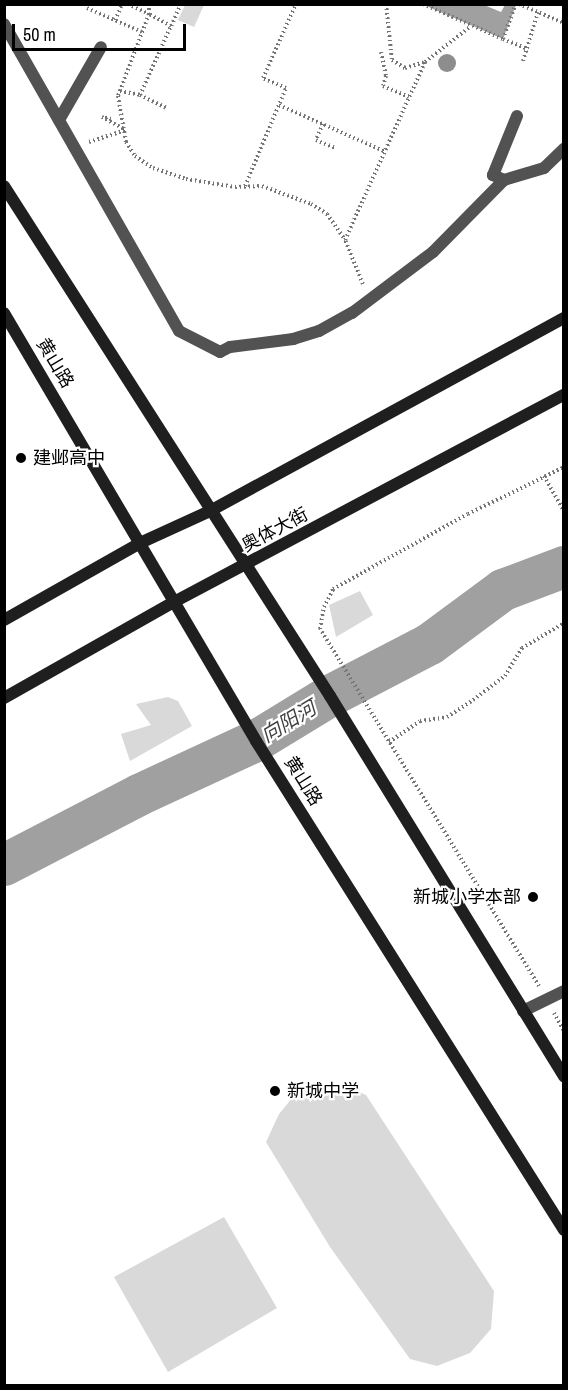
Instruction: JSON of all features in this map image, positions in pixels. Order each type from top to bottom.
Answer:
[{"type":"main road","points":[[4,186],[210,511],[248,566],[564,1077]]},
{"type":"main road","name":"黄山路","points":[[4,313],[256,741],[564,1230]]},
{"type":"main road","points":[[4,621],[140,543],[210,511],[564,318]]},
{"type":"main road","name":"奥体大街","points":[[4,698],[174,602],[248,566],[564,395]]},
{"type":"street","points":[[4,24],[179,331],[220,352],[230,347],[293,339],[320,331],[371,300],[433,252],[504,180],[544,168],[564,149]]},
{"type":"street","points":[[59,120],[101,47]]},
{"type":"street","points":[[504,180],[493,175],[517,116]]},
{"type":"street","points":[[523,1011],[564,991]]},
{"type":"path","points":[[89,4],[87,8],[142,32]]},
{"type":"path","points":[[98,12],[101,4]]},
{"type":"path","points":[[115,20],[122,4]]},
{"type":"path","points":[[128,4],[171,26]]},
{"type":"path","points":[[149,4],[149,14],[118,96],[125,129],[135,156],[153,168],[186,179],[262,186],[311,204],[327,214],[345,240],[371,300]]},
{"type":"path","points":[[140,95],[181,4]]},
{"type":"path","points":[[245,186],[286,88],[263,78],[296,4]]},
{"type":"path","points":[[386,4],[392,60],[405,68],[425,62],[471,26]]},
{"type":"path","points":[[423,4],[528,49]]},
{"type":"path","points":[[503,39],[518,4],[564,23]]},
{"type":"path","points":[[523,61],[538,12]]},
{"type":"path","points":[[381,52],[386,76],[383,86],[409,97]]},
{"type":"path","points":[[345,240],[425,62]]},
{"type":"path","points":[[120,90],[140,95],[167,108]]},
{"type":"path","points":[[279,105],[384,150]]},
{"type":"path","points":[[111,119],[102,117],[125,129]]},
{"type":"path","points":[[323,124],[316,140],[335,148]]},
{"type":"path","points":[[74,147],[125,129]]},
{"type":"path","points":[[564,466],[468,514],[333,589],[324,607],[320,629],[564,1031]]},
{"type":"path","points":[[544,476],[564,511]]},
{"type":"path","points":[[389,742],[420,721],[447,717],[473,700],[505,676],[522,648],[564,623]]},
{"type":"shaded area","points":[[185,5],[204,5],[194,27],[178,20]]},
{"type":"shaded area","points":[[424,5],[484,5],[501,12],[505,5],[516,5],[503,39]]},
{"type":"shaded area","points":[[360,591],[373,615],[336,637],[329,605]]},
{"type":"shaded area","points":[[168,697],[178,701],[192,726],[130,761],[121,734],[151,725],[136,704]]},
{"type":"shaded area","points":[[338,1084],[366,1095],[494,1291],[491,1329],[470,1353],[437,1366],[410,1359],[330,1247],[266,1142],[279,1114],[293,1097],[312,1088]]},
{"type":"shaded area","points":[[224,1217],[277,1308],[168,1372],[114,1277]]},
{"type":"waterway","name":"向阳河","points":[[4,865],[139,795],[256,741],[330,696],[430,644],[503,590],[564,567]]},
{"type":"place","name":"建邺高中","points":[[21,458]]},
{"type":"place","name":"新城小学本部","points":[[533,897]]},
{"type":"place","name":"新城中学","points":[[275,1091]]}]
